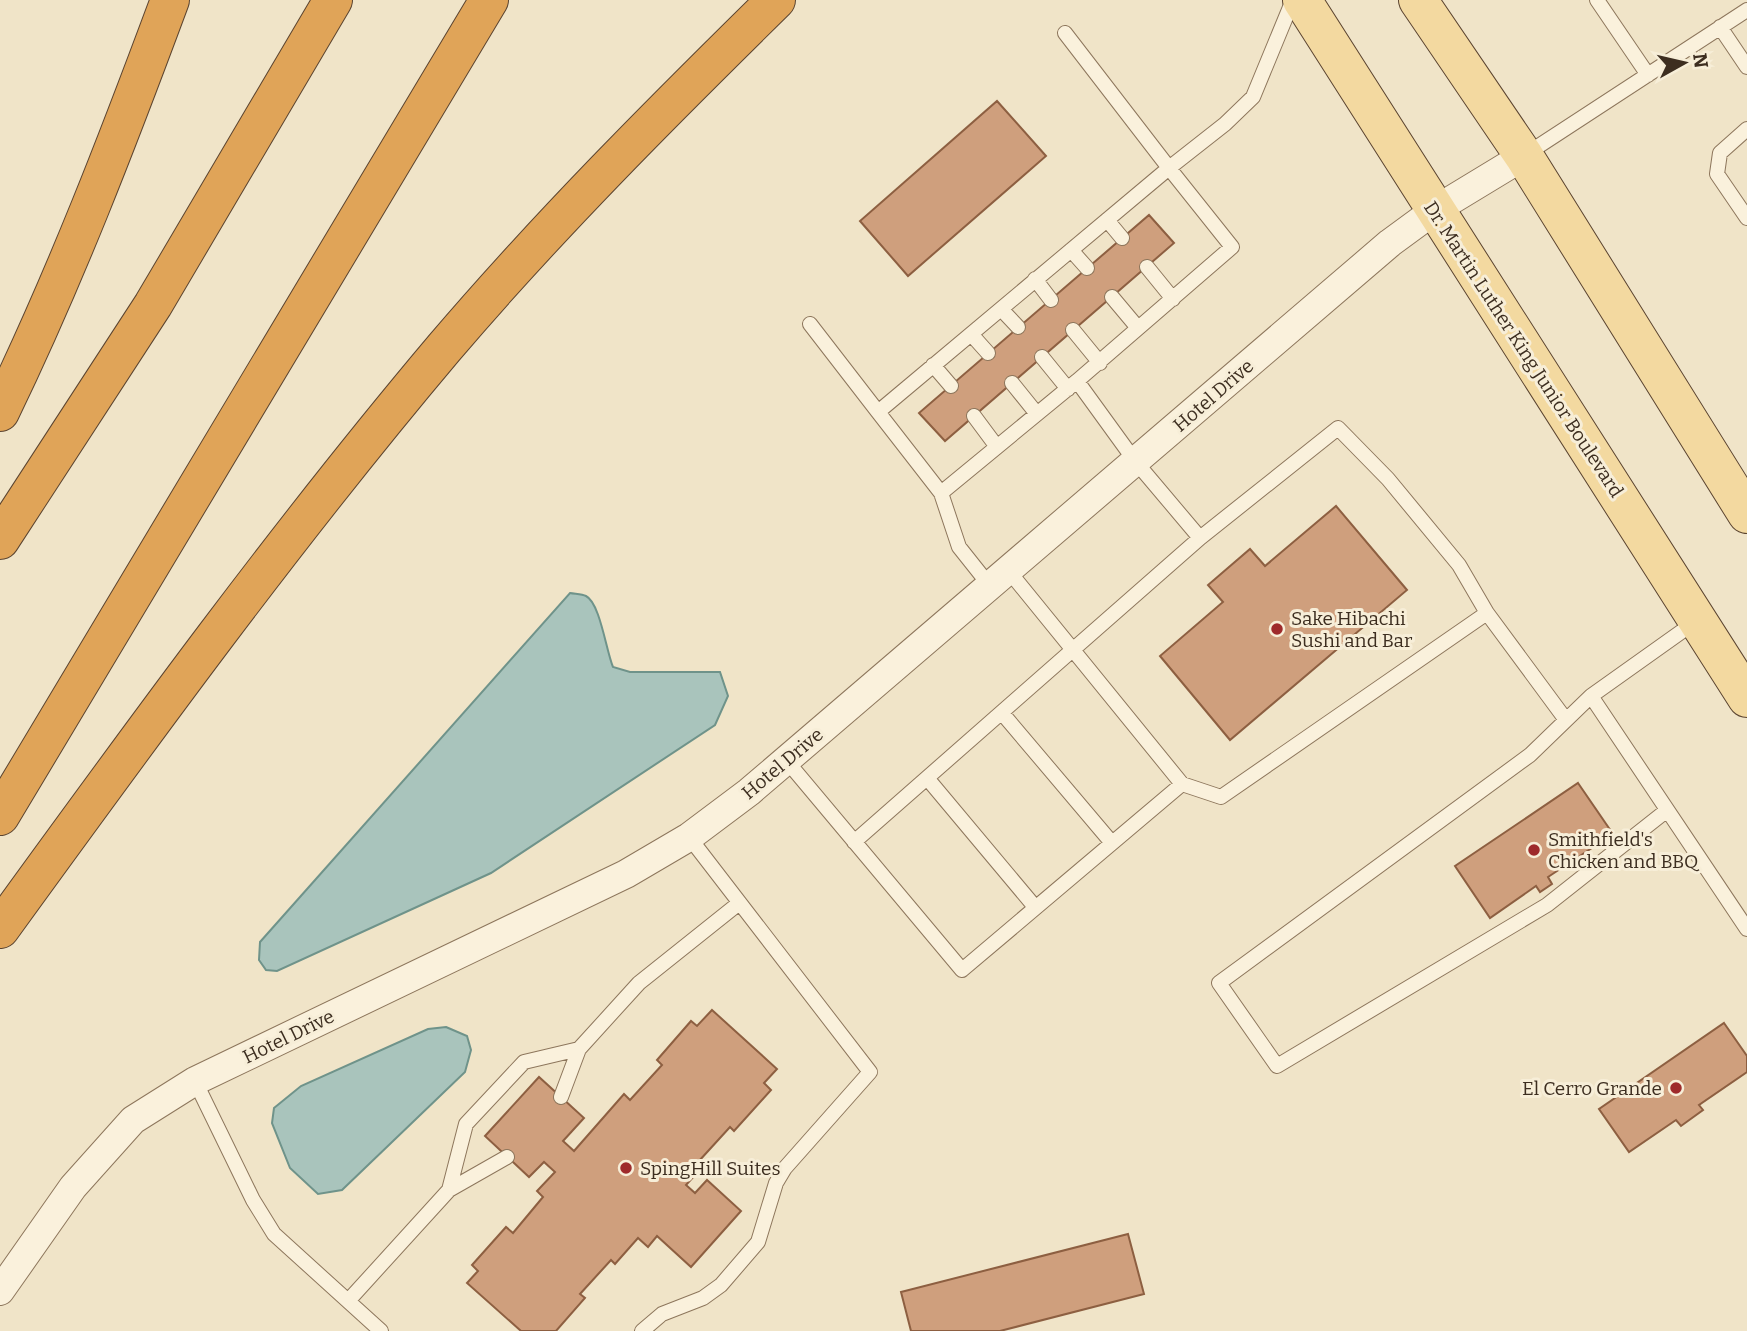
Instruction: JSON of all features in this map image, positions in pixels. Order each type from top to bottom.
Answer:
[{"type":"highway","points":[[0,412],[76,246],[170,0]]},
{"type":"highway","points":[[0,540],[153,305],[333,0]]},
{"type":"highway","points":[[0,816],[489,0]]},
{"type":"highway","points":[[0,929],[155,716],[328,489],[446,346],[569,210],[694,80],[776,0]]},
{"type":"main road","name":"Dr. Martin Luther King Junior Boulevard","points":[[1301,0],[1747,698]]},
{"type":"main road","points":[[1418,0],[1524,156],[1747,514]]},
{"type":"street","name":"Hotel Drive","points":[[0,1291],[73,1187],[134,1120],[195,1081],[626,874],[689,837],[749,792],[1390,243],[1435,210],[1524,156]]},
{"type":"lane","points":[[878,412],[1225,124],[1253,96],[1293,0]]},
{"type":"lane","points":[[1597,0],[1648,75]]},
{"type":"lane","points":[[1524,156],[1747,10]]},
{"type":"lane","points":[[1720,27],[1747,67]]},
{"type":"lane","points":[[941,493],[1100,363],[1233,247],[1065,33]]},
{"type":"lane","points":[[1747,129],[1720,153],[1717,174],[1747,218]]},
{"type":"lane","points":[[1107,220],[1122,238]]},
{"type":"lane","points":[[1071,250],[1087,268]]},
{"type":"lane","points":[[1147,267],[1173,299]]},
{"type":"lane","points":[[1035,279],[1051,300]]},
{"type":"lane","points":[[1112,297],[1138,328]]},
{"type":"lane","points":[[1001,309],[1018,327]]},
{"type":"lane","points":[[810,324],[941,493],[959,547],[999,578],[1072,651],[1182,785],[1221,797],[1487,613]]},
{"type":"lane","points":[[1073,330],[1100,363]]},
{"type":"lane","points":[[971,334],[988,353]]},
{"type":"lane","points":[[1042,357],[1073,385],[1200,538]]},
{"type":"lane","points":[[933,365],[951,386]]},
{"type":"lane","points":[[1012,383],[1037,414]]},
{"type":"lane","points":[[974,416],[998,447]]},
{"type":"lane","points":[[854,842],[1200,538],[1338,428],[1388,479],[1459,565],[1487,613],[1566,720]]},
{"type":"lane","points":[[1666,811],[1547,905],[1277,1066],[1219,984],[1530,755],[1591,696],[1698,620]]},
{"type":"lane","points":[[1591,696],[1747,929]]},
{"type":"lane","points":[[1002,713],[1112,843]]},
{"type":"lane","points":[[786,760],[962,970],[1182,785]]},
{"type":"lane","points":[[928,778],[1035,907]]},
{"type":"lane","points":[[642,1331],[662,1314],[704,1298],[721,1285],[758,1242],[776,1183],[785,1168],[870,1072],[689,837]]},
{"type":"lane","points":[[561,1097],[579,1049],[639,983],[738,904]]},
{"type":"lane","points":[[449,1190],[466,1124],[524,1062],[579,1049]]},
{"type":"lane","points":[[195,1081],[253,1200],[274,1234],[381,1331]]},
{"type":"lane","points":[[348,1301],[449,1190],[507,1157]]},
{"type":"water","points":[[570,593],[586,596],[591,600],[613,667],[630,672],[720,672],[728,696],[715,725],[491,873],[277,971],[266,970],[259,960],[260,942]]},
{"type":"water","points":[[446,1027],[467,1036],[471,1050],[465,1072],[342,1190],[318,1194],[290,1168],[272,1123],[274,1108],[301,1086],[428,1029]]},
{"type":"building","points":[[997,101],[1046,156],[908,276],[860,221]]},
{"type":"building","points":[[1149,215],[1174,243],[945,441],[919,413]]},
{"type":"building","name":"Sake Hibachi Sushi and Bar","points":[[1336,506],[1407,590],[1230,740],[1160,656],[1223,602],[1208,585],[1250,549],[1265,566]]},
{"type":"building","name":"Smithfield's Chicken and BBQ","points":[[1578,783],[1613,834],[1548,877],[1552,884],[1540,892],[1536,886],[1490,918],[1455,866]]},
{"type":"building","name":"SpingHill Suites","points":[[712,1010],[777,1069],[764,1083],[771,1090],[734,1131],[730,1127],[699,1161],[704,1165],[686,1185],[695,1193],[707,1180],[741,1211],[691,1267],[657,1236],[648,1247],[638,1238],[615,1264],[611,1260],[580,1294],[585,1298],[556,1331],[521,1331],[467,1283],[478,1271],[472,1265],[506,1227],[513,1233],[543,1197],[537,1191],[555,1172],[544,1162],[529,1177],[485,1136],[539,1077],[584,1118],[563,1141],[574,1151],[624,1094],[630,1100],[662,1065],[657,1060],[691,1021],[697,1026]]},
{"type":"building","name":"El Cerro Grande","points":[[1724,1023],[1747,1056],[1747,1072],[1699,1105],[1703,1110],[1681,1126],[1676,1120],[1629,1152],[1599,1109]]},
{"type":"building","points":[[1128,1234],[1144,1294],[1000,1331],[911,1331],[901,1292]]},
{"type":"place","name":"Sake Hibachi Sushi and Bar","points":[[1277,629]]},
{"type":"place","name":"Smithfield's Chicken and BBQ","points":[[1534,850]]},
{"type":"place","name":"El Cerro Grande","points":[[1676,1088]]},
{"type":"place","name":"SpingHill Suites","points":[[626,1168]]}]
